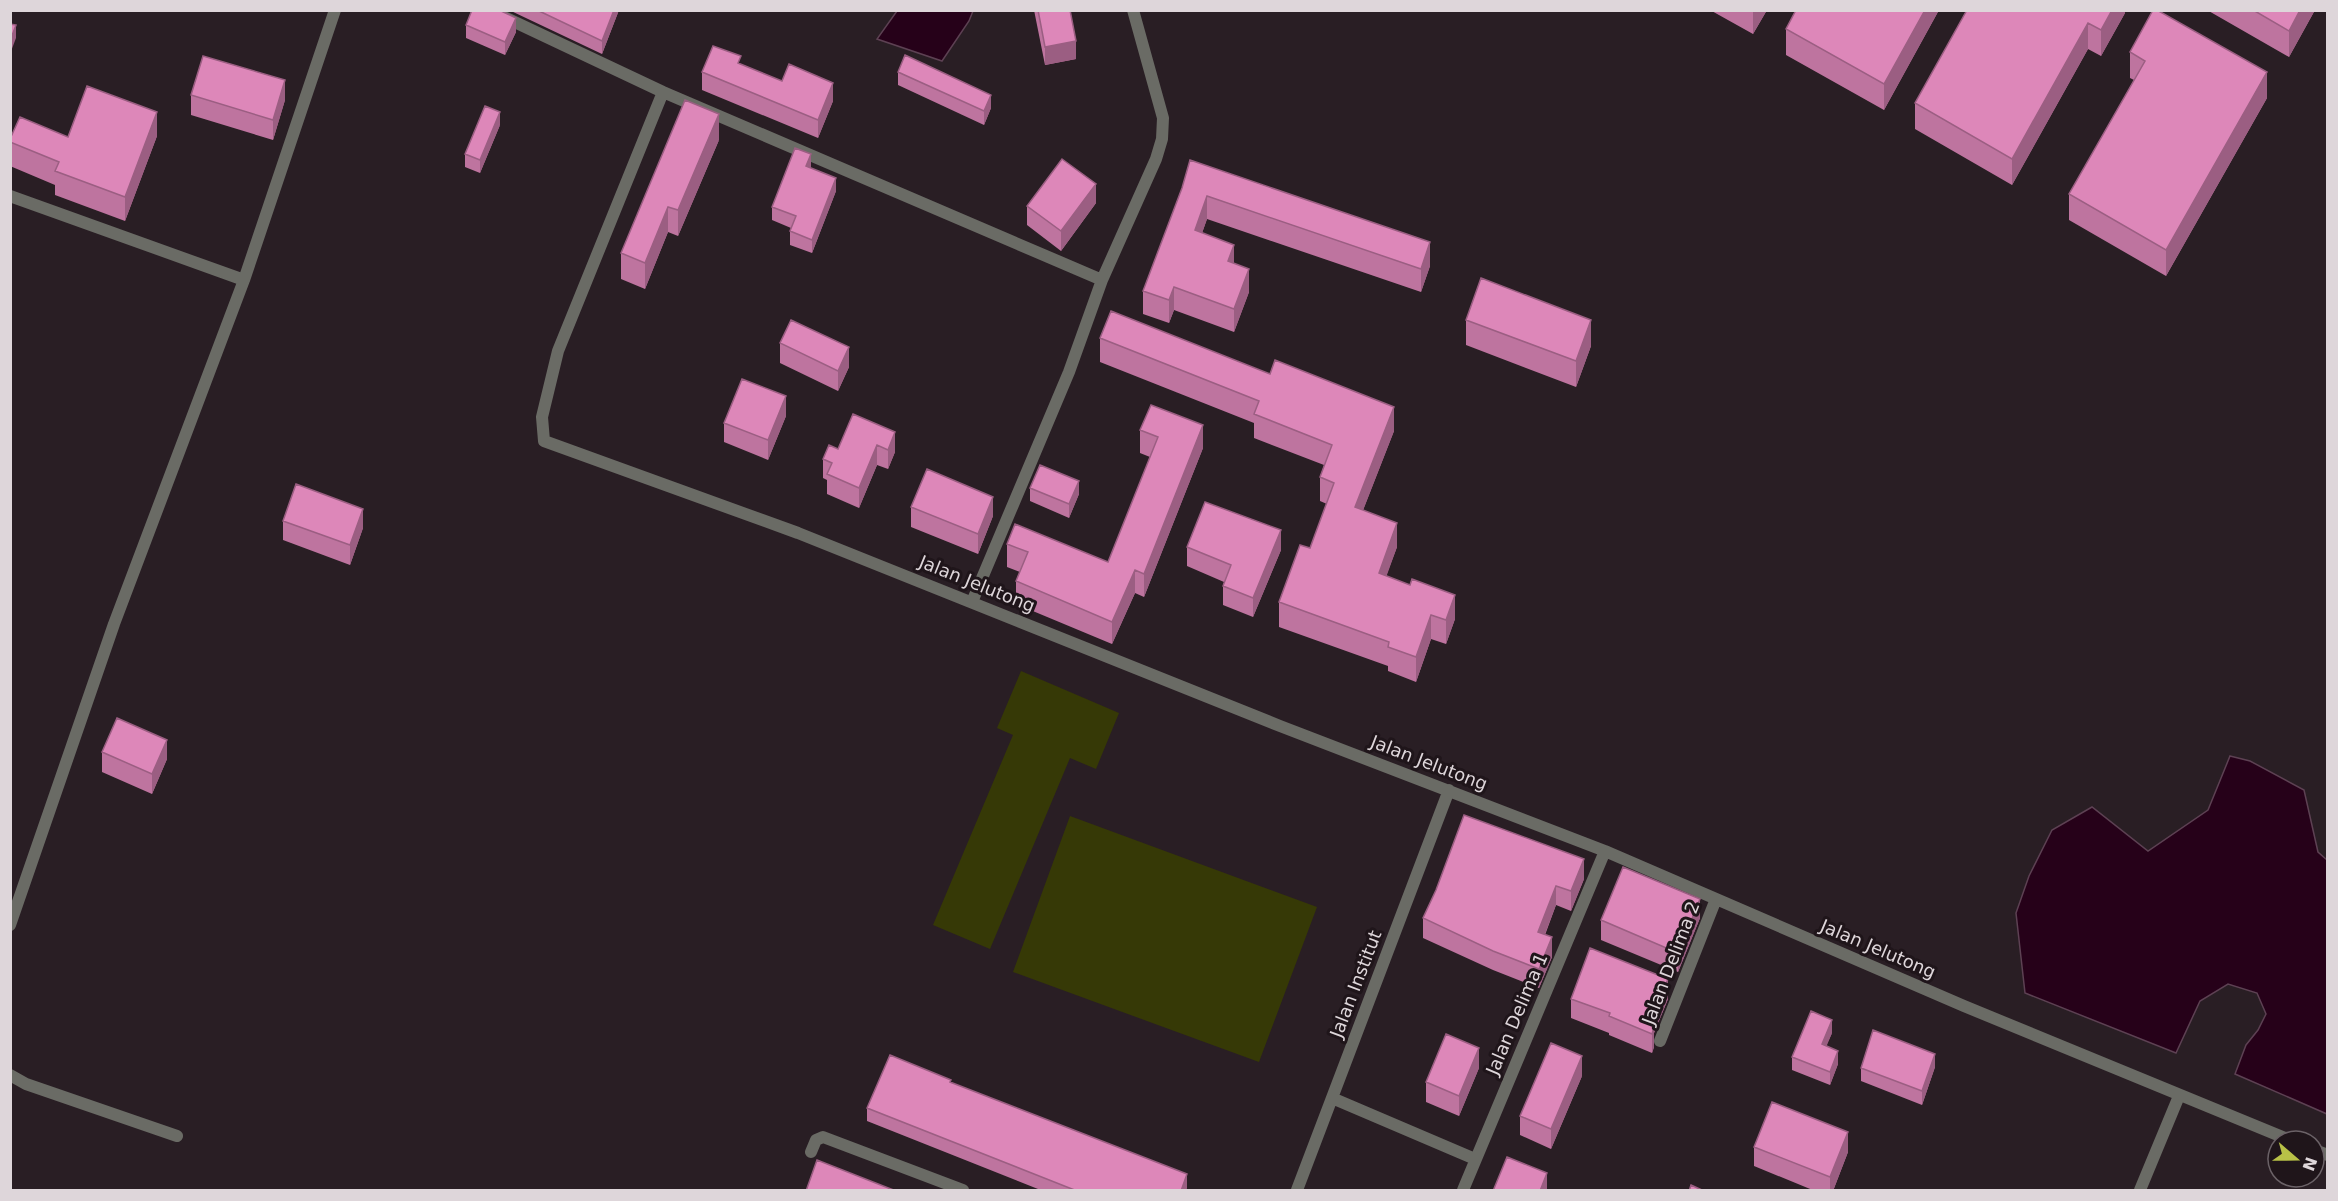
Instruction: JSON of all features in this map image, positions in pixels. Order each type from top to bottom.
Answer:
[{"type":"street","points":[[10,925],[14,904],[120,606],[244,280],[335,10]]},
{"type":"street","points":[[489,10],[663,92],[1102,280]]},
{"type":"street","points":[[972,602],[1069,372],[1102,280],[1156,159],[1162,139],[1163,117],[1133,10]]},
{"type":"street","name":"Jalan Jelutong","points":[[663,92],[558,351],[542,417],[544,441],[798,533],[1280,726],[1605,851],[2179,1096],[2266,1131]]},
{"type":"street","points":[[10,196],[244,280]]},
{"type":"street","name":"Jalan Institut","points":[[1296,1191],[1449,790]]},
{"type":"street","name":"Jalan Delima 1","points":[[1462,1191],[1605,851]]},
{"type":"street","name":"Jalan Delima 2","points":[[1660,1041],[1716,899]]},
{"type":"street","points":[[10,1075],[26,1084],[177,1136]]},
{"type":"street","points":[[2140,1191],[2179,1096]]},
{"type":"street","points":[[1332,1098],[1475,1159]]},
{"type":"street","points":[[811,1152],[819,1138],[829,1138],[963,1191]]},
{"type":"shaded area","points":[[897,11],[973,11],[969,21],[942,61],[877,39]]},
{"type":"shaded area","points":[[1021,671],[1119,713],[1096,769],[1070,758],[990,949],[933,925],[1013,735],[997,728]]},
{"type":"shaded area","points":[[2230,756],[2250,761],[2304,790],[2318,852],[2327,860],[2327,1114],[2235,1074],[2246,1045],[2258,1030],[2266,1014],[2257,993],[2228,984],[2200,1001],[2176,1053],[2025,993],[2016,913],[2029,876],[2052,830],[2092,807],[2148,851],[2208,810]]},
{"type":"shaded area","points":[[1070,816],[1317,907],[1259,1062],[1013,972]]},
{"type":"building","points":[[472,10],[499,10],[516,18],[505,42],[466,25]]},
{"type":"building","points":[[537,10],[614,10],[602,41]]},
{"type":"building","points":[[1038,10],[1070,10],[1076,41],[1045,47]]},
{"type":"building","points":[[1796,10],[1925,10],[1884,84],[1786,29]]},
{"type":"building","points":[[1967,10],[2112,10],[2101,30],[2088,23],[2012,159],[1915,103]]},
{"type":"building","points":[[2153,10],[2157,10],[2267,72],[2166,250],[2069,194],[2145,61],[2130,52]]},
{"type":"building","points":[[2253,10],[2300,10],[2289,31]]},
{"type":"building","points":[[10,24],[16,25],[10,41]]},
{"type":"building","points":[[713,46],[741,56],[738,63],[782,81],[789,64],[833,83],[818,120],[702,72]]},
{"type":"building","points":[[905,55],[991,95],[984,111],[898,72]]},
{"type":"building","points":[[203,56],[285,80],[273,120],[191,95]]},
{"type":"building","points":[[87,86],[157,112],[125,197],[55,171],[59,162],[10,142],[20,117],[68,137]]},
{"type":"building","points":[[685,100],[719,114],[678,210],[668,207],[645,263],[621,253]]},
{"type":"building","points":[[485,106],[500,112],[480,160],[465,154]]},
{"type":"building","points":[[795,148],[811,154],[806,166],[836,178],[812,240],[790,231],[796,216],[772,207]]},
{"type":"building","points":[[1062,159],[1096,184],[1061,231],[1027,206]]},
{"type":"building","points":[[1190,160],[1430,242],[1421,269],[1207,196],[1195,230],[1234,245],[1228,261],[1249,269],[1234,309],[1174,287],[1169,300],[1143,291],[1182,188]]},
{"type":"building","points":[[1481,278],[1591,320],[1576,361],[1466,320]]},
{"type":"building","points":[[1111,311],[1270,374],[1275,360],[1394,407],[1355,507],[1397,523],[1379,573],[1410,585],[1412,579],[1455,595],[1446,620],[1431,615],[1416,657],[1388,647],[1389,642],[1279,602],[1300,545],[1310,548],[1334,483],[1320,477],[1332,445],[1254,414],[1259,401],[1100,338]]},
{"type":"building","points":[[791,320],[849,347],[838,371],[780,343]]},
{"type":"building","points":[[742,379],[786,396],[768,440],[724,423]]},
{"type":"building","points":[[1151,405],[1203,425],[1144,574],[1135,570],[1112,622],[1016,581],[1028,552],[1007,544],[1015,524],[1108,562],[1158,437],[1140,430]]},
{"type":"building","points":[[853,414],[895,432],[888,450],[877,445],[859,488],[827,474],[832,463],[823,459],[829,445],[838,449]]},
{"type":"building","points":[[1040,465],[1079,481],[1069,504],[1030,488]]},
{"type":"building","points":[[927,469],[993,497],[978,534],[911,507]]},
{"type":"building","points":[[296,484],[363,509],[350,545],[283,521]]},
{"type":"building","points":[[1205,502],[1281,530],[1253,598],[1223,586],[1231,565],[1187,547]]},
{"type":"building","points":[[117,718],[167,740],[152,774],[102,752]]},
{"type":"building","points":[[1464,815],[1584,859],[1571,891],[1556,886],[1538,932],[1552,937],[1539,969],[1493,951],[1423,918]]},
{"type":"building","points":[[1623,867],[1700,899],[1678,953],[1601,920]]},
{"type":"building","points":[[1590,948],[1668,979],[1652,1018],[1654,1027],[1652,1034],[1609,1016],[1610,1013],[1571,999]]},
{"type":"building","points":[[1811,1011],[1832,1020],[1822,1044],[1838,1051],[1830,1072],[1792,1057]]},
{"type":"building","points":[[1873,1030],[1935,1054],[1922,1091],[1861,1068]]},
{"type":"building","points":[[1446,1034],[1479,1048],[1459,1096],[1426,1082]]},
{"type":"building","points":[[1551,1043],[1582,1056],[1551,1129],[1520,1116]]},
{"type":"building","points":[[890,1055],[951,1080],[950,1082],[1187,1174],[1181,1191],[1077,1191],[867,1108]]},
{"type":"building","points":[[1772,1102],[1848,1132],[1830,1177],[1754,1147]]},
{"type":"building","points":[[1507,1157],[1547,1173],[1540,1191],[1493,1191]]},
{"type":"building","points":[[817,1160],[896,1191],[806,1191]]},
{"type":"building","points":[[1691,1185],[1704,1191],[1689,1191]]}]
